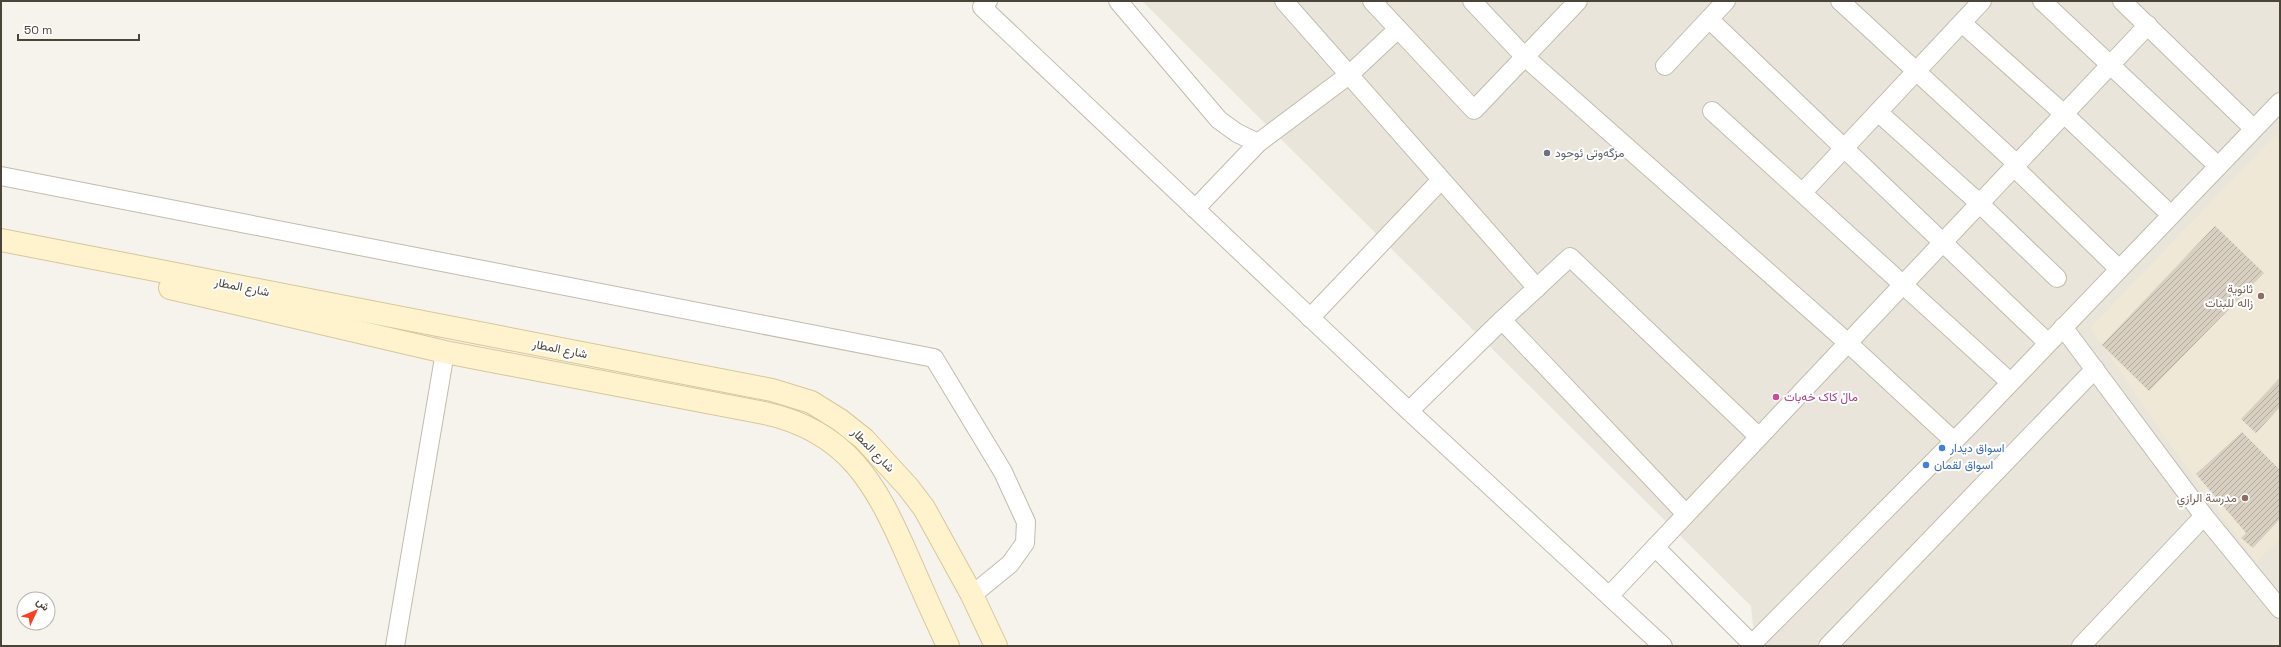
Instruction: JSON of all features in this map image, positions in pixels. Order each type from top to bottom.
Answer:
[{"type":"main road","name":"شارع المطار","points":[[1,240],[764,389],[799,398],[831,413],[854,430],[908,487],[924,508],[972,595],[996,646]]},
{"type":"main road","name":"شارع المطار","points":[[1,252],[111,274],[445,352],[777,416],[799,424],[822,435],[834,443],[858,465],[882,501],[948,646]]},
{"type":"street","points":[[988,1],[982,7],[1409,411],[1610,594],[1663,646]]},
{"type":"street","points":[[1118,1],[1218,120],[1237,133],[1258,143]]},
{"type":"street","points":[[1284,1],[1350,74],[1441,180],[1537,288]]},
{"type":"street","points":[[1372,1],[1474,110],[1578,1]]},
{"type":"street","points":[[1472,1],[1525,57],[1848,343],[1954,441]]},
{"type":"street","points":[[1665,66],[1726,1]]},
{"type":"street","points":[[1840,1],[2015,166],[2119,269]]},
{"type":"street","points":[[1804,192],[1982,1]]},
{"type":"street","points":[[2042,1],[2218,166]]},
{"type":"street","points":[[2122,1],[2254,129]]},
{"type":"street","points":[[1708,19],[1844,148],[1942,244],[2048,343]]},
{"type":"street","points":[[1962,23],[2064,114],[2171,215]]},
{"type":"street","points":[[1610,594],[2148,25]]},
{"type":"street","points":[[1195,209],[1258,143],[1350,74],[1398,29]]},
{"type":"street","points":[[1655,547],[1751,645],[1954,441],[2280,102]]},
{"type":"street","points":[[1712,111],[1804,192],[2010,382]]},
{"type":"street","points":[[1878,112],[1980,203],[2057,278]]},
{"type":"street","points":[[1,176],[934,358],[1003,472],[1026,522],[1026,543],[1010,564],[972,595]]},
{"type":"street","points":[[1310,318],[1441,180]]},
{"type":"street","points":[[1409,411],[1502,320],[1570,257],[1759,437]]},
{"type":"street","points":[[1502,320],[1686,514]]},
{"type":"street","points":[[2063,327],[2204,516],[2280,609]]},
{"type":"street","points":[[395,646],[445,352]]},
{"type":"street","points":[[1828,646],[2095,370]]},
{"type":"street","points":[[2081,646],[2204,516]]},
{"type":"shaded area","points":[[1142,1],[2280,1],[2280,646],[1755,646],[1751,606]]},
{"type":"shaded area","name":"ثانوية زاله للبنات","points":[[2276,134],[2280,145],[2280,540],[2256,562],[2179,457],[2090,328]],"holes":[[[2215,226],[2263,273],[2149,391],[2102,345],[2139,306],[2160,300],[2151,292]]]},
{"type":"building","points":[[2215,226],[2264,273],[2149,391],[2102,345]]},
{"type":"building","points":[[2280,378],[2280,407],[2256,433],[2241,419]]},
{"type":"building","points":[[2242,432],[2280,470],[2280,519],[2253,548],[2241,538],[2246,533],[2196,474]]},
{"type":"place","name":"مزگەوتی ئوحود","points":[[1547,153]]},
{"type":"place","name":"ثانوية زاله للبنات","points":[[2261,296]]},
{"type":"place","name":"ماڵ کاک خەبات","points":[[1776,397]]},
{"type":"place","name":"اسواق ديدار","points":[[1942,448]]},
{"type":"place","name":"اسواق لقمان","points":[[1926,465]]},
{"type":"place","name":"مدرسة الرازي","points":[[2245,498]]}]
